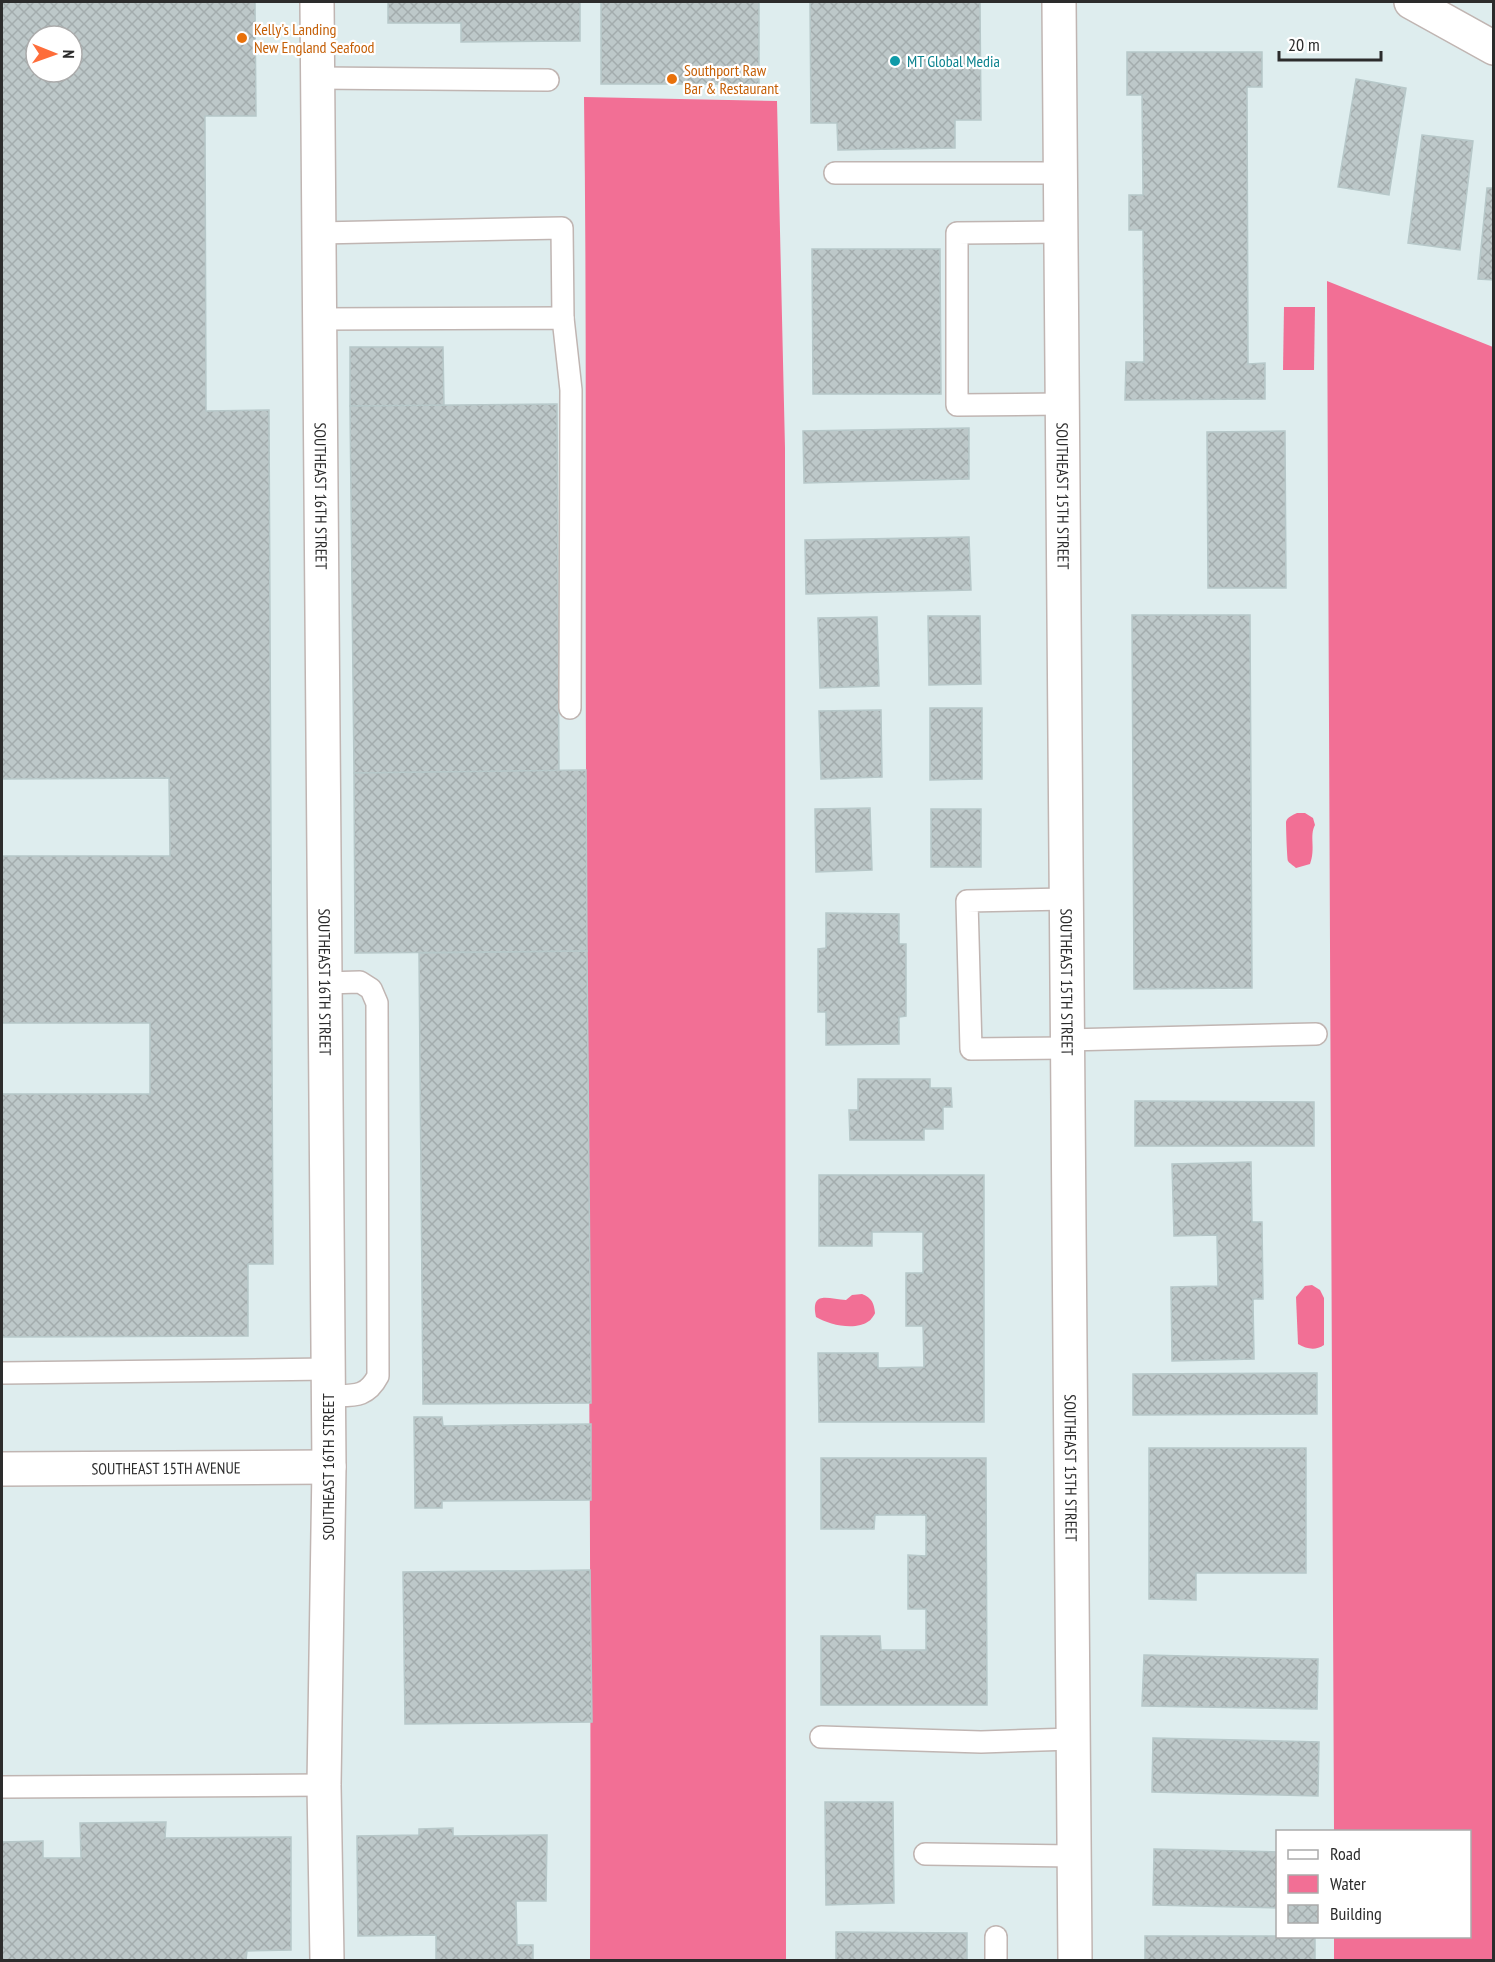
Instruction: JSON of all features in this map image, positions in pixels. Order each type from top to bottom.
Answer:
[{"type":"street","name":"SOUTHEAST 16TH STREET","points":[[317,2],[329,1383],[324,1785],[327,1960]]},
{"type":"street","name":"SOUTHEAST 15TH STREET","points":[[1059,2],[1075,1960]]},
{"type":"street","points":[[1426,5],[1494,48]]},
{"type":"street","name":"SOUTHEAST 15TH AVENUE","points":[[2,1469],[329,1467]]},
{"type":"lane","points":[[318,78],[548,80]]},
{"type":"lane","points":[[835,173],[1060,173]]},
{"type":"lane","points":[[319,233],[562,228],[563,318],[571,390],[570,708]]},
{"type":"lane","points":[[1061,232],[957,233],[957,405],[1062,405]]},
{"type":"lane","points":[[320,319],[563,318]]},
{"type":"lane","points":[[1065,899],[967,901],[971,1049],[1316,1034]]},
{"type":"lane","points":[[2,1373],[329,1383],[362,1394],[371,1388],[378,1376],[377,1003],[371,988],[360,982],[325,983]]},
{"type":"lane","points":[[821,1737],[981,1742],[1073,1739]]},
{"type":"lane","points":[[2,1787],[324,1785]]},
{"type":"lane","points":[[926,1854],[1074,1856]]},
{"type":"lane","points":[[996,1937],[996,1960]]},
{"type":"water","points":[[584,97],[777,101],[785,448],[786,1960],[590,1960]]},
{"type":"water","points":[[1327,281],[1493,347],[1493,1960],[1334,1960],[1334,1938],[1471,1938],[1471,1830],[1334,1830]]},
{"type":"water","points":[[1284,307],[1315,307],[1314,370],[1283,370]]},
{"type":"water","points":[[1297,813],[1305,813],[1313,818],[1315,825],[1310,864],[1296,868],[1288,861],[1286,822],[1289,817]]},
{"type":"water","points":[[1312,1285],[1320,1290],[1324,1298],[1324,1345],[1314,1349],[1298,1344],[1296,1297],[1305,1286]]},
{"type":"water","points":[[862,1294],[872,1301],[875,1313],[870,1321],[864,1324],[843,1326],[816,1317],[815,1308],[819,1299],[846,1300],[852,1295]]},
{"type":"building","points":[[2,2],[255,2],[256,116],[205,116],[206,411],[269,410],[273,1264],[248,1264],[248,1336],[2,1337],[2,1094],[150,1094],[150,1023],[2,1023],[2,856],[170,856],[169,778],[2,779]]},
{"type":"building","points":[[388,2],[580,2],[580,41],[461,42],[461,23],[388,23]]},
{"type":"building","points":[[601,2],[759,2],[759,84],[601,84]]},
{"type":"building","name":"MT Global Media","points":[[810,2],[980,2],[981,120],[955,120],[955,148],[838,150],[837,123],[811,123]]},
{"type":"building","points":[[1127,52],[1262,52],[1262,87],[1247,87],[1248,364],[1265,363],[1265,399],[1125,400],[1126,362],[1144,362],[1143,230],[1129,230],[1129,195],[1143,195],[1142,95],[1127,95]]},
{"type":"building","points":[[1356,79],[1406,88],[1389,195],[1338,187]]},
{"type":"building","points":[[1422,135],[1473,141],[1460,250],[1408,243]]},
{"type":"building","points":[[1487,188],[1494,188],[1494,280],[1478,279]]},
{"type":"building","points":[[812,249],[940,249],[941,394],[813,394]]},
{"type":"building","points":[[350,347],[443,347],[444,406],[350,406]]},
{"type":"building","points":[[557,404],[559,771],[354,773],[350,406]]},
{"type":"building","points":[[969,428],[969,479],[804,483],[803,431]]},
{"type":"building","points":[[1285,431],[1286,588],[1208,588],[1207,432]]},
{"type":"building","points":[[969,537],[971,590],[806,594],[805,540]]},
{"type":"building","points":[[1132,615],[1250,615],[1252,988],[1134,989]]},
{"type":"building","points":[[928,616],[980,616],[981,684],[929,685]]},
{"type":"building","points":[[877,617],[879,686],[820,688],[818,618]]},
{"type":"building","points":[[930,708],[982,708],[982,779],[930,780]]},
{"type":"building","points":[[881,710],[882,777],[821,779],[819,711]]},
{"type":"building","points":[[586,770],[587,951],[355,953],[354,773]]},
{"type":"building","points":[[870,808],[872,870],[816,872],[815,809]]},
{"type":"building","points":[[931,809],[981,809],[981,867],[931,867]]},
{"type":"building","points":[[826,913],[899,914],[899,944],[906,944],[906,1016],[899,1017],[899,1044],[826,1045],[826,1012],[818,1012],[818,949],[826,948]]},
{"type":"building","points":[[587,951],[591,1403],[423,1404],[419,953]]},
{"type":"building","points":[[858,1079],[930,1079],[930,1088],[951,1088],[952,1107],[943,1107],[943,1129],[924,1129],[924,1140],[850,1140],[849,1110],[858,1110]]},
{"type":"building","points":[[1135,1101],[1314,1102],[1314,1146],[1135,1146]]},
{"type":"building","points":[[1251,1162],[1252,1222],[1262,1222],[1263,1299],[1253,1299],[1254,1359],[1172,1361],[1171,1287],[1218,1286],[1217,1235],[1174,1236],[1172,1164]]},
{"type":"building","points":[[819,1175],[984,1175],[984,1422],[819,1422],[818,1353],[878,1353],[878,1368],[924,1367],[923,1326],[906,1326],[906,1273],[923,1273],[923,1232],[872,1232],[872,1246],[819,1246]]},
{"type":"building","points":[[1317,1373],[1317,1414],[1133,1415],[1133,1374]]},
{"type":"building","points":[[414,1417],[442,1417],[443,1426],[591,1424],[591,1500],[442,1501],[442,1508],[415,1508]]},
{"type":"building","points":[[1149,1448],[1306,1448],[1306,1573],[1196,1573],[1196,1600],[1149,1599]]},
{"type":"building","points":[[821,1458],[986,1458],[987,1705],[821,1705],[821,1636],[880,1636],[881,1650],[926,1650],[926,1609],[908,1609],[908,1555],[926,1556],[926,1515],[875,1515],[874,1529],[821,1529]]},
{"type":"building","points":[[590,1570],[592,1722],[405,1724],[403,1572]]},
{"type":"building","points":[[1144,1655],[1318,1659],[1317,1709],[1142,1706]]},
{"type":"building","points":[[1153,1738],[1319,1742],[1318,1796],[1152,1792]]},
{"type":"building","points":[[825,1802],[893,1802],[894,1903],[826,1905]]},
{"type":"building","points":[[166,1822],[165,1838],[291,1837],[291,1950],[247,1951],[246,1960],[2,1960],[2,1842],[43,1841],[43,1858],[81,1858],[80,1823]]},
{"type":"building","points":[[453,1828],[453,1836],[547,1835],[546,1901],[516,1901],[517,1945],[533,1945],[533,1960],[436,1960],[436,1935],[358,1936],[357,1836],[419,1835],[419,1829]]},
{"type":"building","points":[[1154,1849],[1276,1852],[1276,1908],[1153,1905]]},
{"type":"building","points":[[836,1932],[967,1933],[967,1960],[836,1960]]},
{"type":"building","points":[[1145,1936],[1315,1938],[1315,1960],[1145,1960]]},
{"type":"place","name":"Kelly's Landing New England Seafood","points":[[242,38]]},
{"type":"place","name":"MT Global Media","points":[[895,61]]},
{"type":"place","name":"Southport Raw Bar & Restaurant","points":[[672,79]]}]
